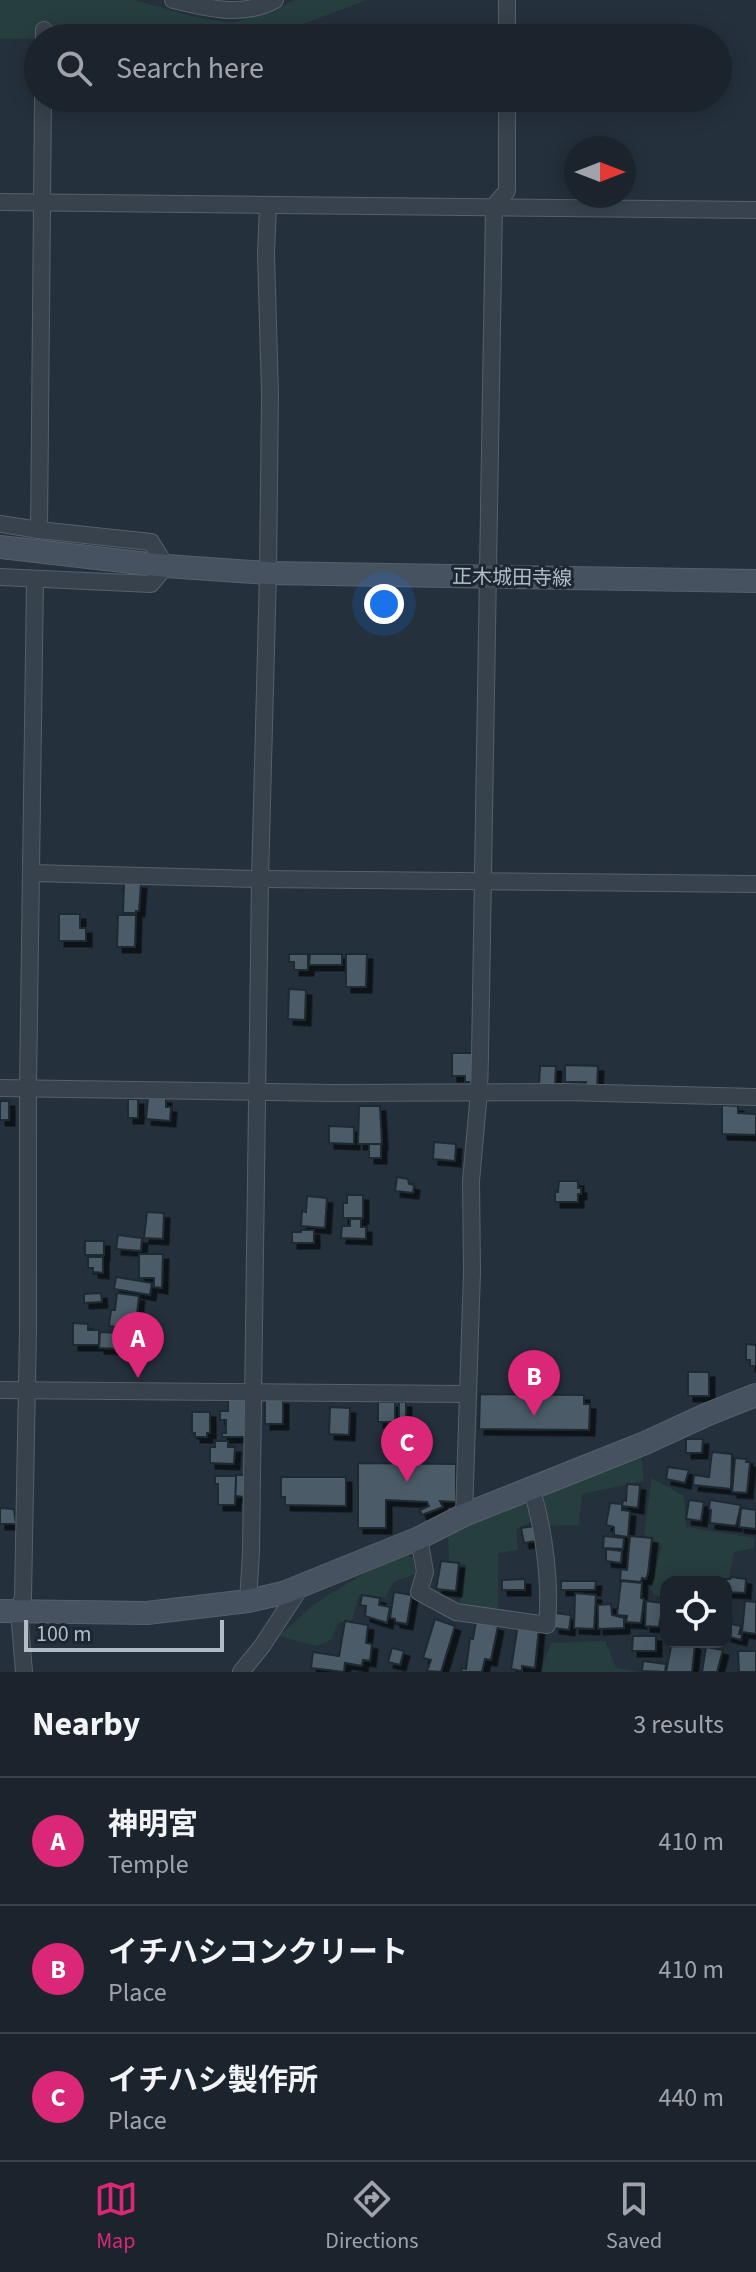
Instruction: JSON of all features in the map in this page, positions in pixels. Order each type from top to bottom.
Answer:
[{"type":"street","points":[[173,0],[222,12],[255,7],[275,0]]},
{"type":"street","points":[[507,0],[507,24]]},
{"type":"street","points":[[39,530],[43,112]]},
{"type":"street","points":[[464,1515],[472,1272],[471,1181],[479,1092],[484,880],[494,206],[507,191],[507,112]]},
{"type":"street","points":[[0,202],[756,210]]},
{"type":"street","points":[[248,1601],[268,573],[268,206]]},
{"type":"street","points":[[0,524],[151,542],[166,566],[151,584],[0,577]]},
{"type":"street","name":"正木城田寺線","points":[[0,547],[166,566],[268,573],[756,581]]},
{"type":"street","points":[[9,1611],[23,1597],[35,580]]},
{"type":"street","points":[[31,873],[260,879],[756,884]]},
{"type":"street","points":[[0,1088],[756,1097]]},
{"type":"street","points":[[0,1390],[467,1394]]},
{"type":"street","points":[[9,1611],[147,1613],[248,1601],[283,1593],[756,1395]]},
{"type":"street","points":[[419,1538],[425,1572],[419,1592],[456,1612],[547,1625],[550,1596],[540,1514],[531,1487]]},
{"type":"street","points":[[241,1672],[302,1585]]},
{"type":"street","points":[[9,1611],[24,1672]]},
{"type":"green space","points":[[0,0],[134,0],[195,17],[232,23],[272,11],[295,0],[367,0],[303,24],[24,24],[24,39],[0,39]]},
{"type":"green space","points":[[641,1456],[644,1481],[582,1494],[579,1525],[546,1526],[544,1496]]},
{"type":"green space","points":[[652,1478],[684,1496],[686,1527],[754,1538],[754,1548],[734,1552],[729,1576],[660,1576],[660,1596],[654,1595],[650,1586],[662,1546],[644,1534]]},
{"type":"green space","points":[[520,1504],[529,1505],[531,1522],[516,1529],[518,1550],[498,1553],[498,1613],[459,1609],[466,1565],[449,1561],[448,1533]]},
{"type":"green space","points":[[406,1556],[413,1557],[415,1574],[394,1582],[385,1597],[359,1595],[352,1620],[338,1623],[331,1640],[317,1646],[279,1636],[313,1605],[364,1573]]},
{"type":"green space","points":[[605,1641],[616,1668],[639,1672],[540,1672],[551,1643]]},
{"type":"building","points":[[124,883],[141,883],[139,911],[136,913],[123,913]]},
{"type":"building","points":[[59,914],[80,914],[80,928],[86,928],[86,941],[59,941]]},
{"type":"building","points":[[118,915],[136,915],[135,947],[117,947]]},
{"type":"building","points":[[289,954],[308,954],[308,970],[294,970]]},
{"type":"building","points":[[310,954],[342,954],[342,965],[309,965]]},
{"type":"building","points":[[346,954],[367,954],[366,987],[346,987]]},
{"type":"building","points":[[289,989],[306,990],[305,1020],[288,1019]]},
{"type":"building","points":[[452,1053],[472,1053],[472,1082],[465,1082],[465,1076],[452,1076]]},
{"type":"building","points":[[565,1065],[598,1066],[597,1087],[586,1087],[586,1082],[565,1082]]},
{"type":"building","points":[[540,1066],[556,1066],[555,1086],[539,1086]]},
{"type":"building","points":[[148,1098],[166,1098],[166,1107],[171,1107],[170,1121],[146,1119]]},
{"type":"building","points":[[128,1099],[138,1099],[138,1118],[128,1118]]},
{"type":"building","points":[[0,1101],[9,1101],[9,1120],[0,1120]]},
{"type":"building","points":[[722,1105],[738,1106],[738,1113],[756,1114],[756,1135],[722,1134]]},
{"type":"building","points":[[359,1106],[380,1106],[382,1144],[358,1144]]},
{"type":"building","points":[[329,1126],[354,1127],[354,1144],[329,1143]]},
{"type":"building","points":[[434,1142],[456,1144],[455,1161],[433,1159]]},
{"type":"building","points":[[369,1144],[381,1144],[381,1158],[369,1158]]},
{"type":"building","points":[[397,1177],[408,1179],[409,1184],[414,1185],[413,1193],[395,1191]]},
{"type":"building","points":[[559,1181],[578,1181],[581,1194],[578,1194],[578,1202],[555,1202]]},
{"type":"building","points":[[347,1195],[363,1195],[363,1218],[343,1218],[343,1203],[347,1203]]},
{"type":"building","points":[[307,1196],[327,1198],[325,1228],[301,1226]]},
{"type":"building","points":[[147,1212],[164,1213],[163,1239],[144,1238]]},
{"type":"building","points":[[350,1219],[361,1219],[361,1227],[366,1227],[366,1239],[341,1238],[342,1226],[350,1226]]},
{"type":"building","points":[[314,1230],[314,1243],[292,1243],[292,1232]]},
{"type":"building","points":[[118,1235],[142,1238],[141,1251],[116,1249]]},
{"type":"building","points":[[85,1241],[104,1241],[104,1255],[85,1255]]},
{"type":"building","points":[[139,1254],[163,1254],[162,1288],[154,1287],[154,1278],[139,1278]]},
{"type":"building","points":[[88,1257],[103,1257],[103,1273],[88,1268]]},
{"type":"building","points":[[116,1277],[152,1283],[150,1295],[114,1289]]},
{"type":"building","points":[[101,1293],[102,1302],[84,1303],[84,1294]]},
{"type":"building","points":[[117,1293],[139,1296],[135,1332],[109,1326]]},
{"type":"building","points":[[73,1323],[88,1324],[88,1330],[99,1330],[99,1345],[73,1345]]},
{"type":"building","points":[[100,1332],[120,1333],[119,1349],[99,1348]]},
{"type":"building","points":[[746,1344],[756,1345],[756,1366],[750,1366],[750,1360],[746,1360]]},
{"type":"building","points":[[688,1372],[709,1372],[709,1396],[688,1396]]},
{"type":"building","points":[[480,1394],[584,1395],[584,1404],[590,1404],[589,1430],[479,1429]]},
{"type":"building","points":[[265,1399],[283,1399],[283,1424],[265,1424]]},
{"type":"building","points":[[228,1400],[245,1400],[245,1437],[222,1437],[222,1433],[226,1433],[226,1420],[220,1420],[220,1411],[228,1411]]},
{"type":"building","points":[[378,1402],[395,1402],[395,1422],[378,1422]]},
{"type":"building","points":[[399,1402],[406,1402],[406,1424],[397,1424]]},
{"type":"building","points":[[330,1407],[350,1408],[349,1435],[329,1434]]},
{"type":"building","points":[[192,1412],[210,1412],[210,1433],[207,1437],[195,1437],[192,1433]]},
{"type":"building","points":[[686,1439],[703,1439],[702,1453],[686,1453]]},
{"type":"building","points":[[215,1441],[228,1441],[228,1447],[235,1447],[234,1464],[210,1463],[210,1447],[215,1447]]},
{"type":"building","points":[[712,1452],[732,1454],[731,1489],[693,1485],[694,1475],[709,1477]]},
{"type":"building","points":[[735,1458],[750,1462],[747,1493],[732,1492]]},
{"type":"building","points":[[358,1463],[456,1464],[456,1502],[440,1501],[443,1507],[422,1515],[420,1510],[429,1506],[427,1502],[386,1500],[386,1528],[358,1528]]},
{"type":"building","points":[[668,1467],[689,1470],[685,1483],[666,1479]]},
{"type":"building","points":[[236,1475],[245,1475],[245,1497],[235,1496]]},
{"type":"building","points":[[215,1476],[236,1476],[235,1505],[218,1505]]},
{"type":"building","points":[[281,1477],[346,1477],[346,1506],[285,1505],[285,1497],[281,1497]]},
{"type":"building","points":[[627,1484],[640,1485],[638,1508],[622,1506],[623,1500],[626,1501]]},
{"type":"building","points":[[689,1500],[704,1502],[701,1521],[686,1519]]},
{"type":"building","points":[[710,1500],[741,1505],[736,1526],[710,1523]]},
{"type":"building","points":[[610,1503],[622,1504],[622,1510],[630,1511],[628,1537],[614,1535],[614,1527],[606,1525]]},
{"type":"building","points":[[0,1508],[14,1509],[16,1524],[0,1524]]},
{"type":"building","points":[[741,1508],[756,1510],[756,1529],[739,1527]]},
{"type":"building","points":[[534,1526],[536,1541],[524,1543],[521,1528]]},
{"type":"building","points":[[604,1536],[624,1538],[623,1549],[603,1548]]},
{"type":"building","points":[[630,1536],[652,1538],[648,1573],[641,1582],[620,1580],[621,1569],[627,1570]]},
{"type":"building","points":[[606,1549],[622,1551],[621,1563],[606,1561]]},
{"type":"building","points":[[441,1561],[459,1563],[456,1591],[436,1589]]},
{"type":"building","points":[[732,1577],[746,1579],[745,1593],[732,1592]]},
{"type":"building","points":[[525,1579],[525,1590],[502,1590],[502,1580]]},
{"type":"building","points":[[561,1581],[596,1581],[595,1590],[561,1590]]},
{"type":"building","points":[[621,1581],[642,1583],[641,1623],[626,1622],[627,1616],[617,1615]]},
{"type":"building","points":[[394,1592],[412,1595],[407,1624],[390,1618]]},
{"type":"building","points":[[575,1593],[596,1595],[594,1629],[574,1628]]},
{"type":"building","points":[[362,1595],[380,1598],[379,1605],[390,1607],[387,1623],[365,1616],[366,1606],[360,1605]]},
{"type":"building","points":[[646,1601],[660,1603],[659,1627],[645,1626]]},
{"type":"building","points":[[745,1601],[756,1602],[756,1634],[742,1632]]},
{"type":"building","points":[[611,1604],[612,1615],[624,1618],[624,1628],[598,1629],[598,1605]]},
{"type":"building","points":[[555,1613],[571,1615],[569,1630],[554,1628]]},
{"type":"building","points":[[435,1619],[455,1626],[441,1672],[427,1671],[431,1660],[423,1658]]},
{"type":"building","points":[[345,1621],[368,1625],[366,1643],[372,1644],[370,1661],[363,1660],[362,1666],[345,1663],[344,1672],[311,1668],[313,1652],[339,1656]]},
{"type":"building","points":[[476,1621],[498,1626],[491,1660],[485,1659],[482,1672],[461,1672],[462,1668],[466,1669],[470,1638],[473,1639]]},
{"type":"building","points":[[518,1624],[539,1627],[535,1668],[522,1666],[522,1671],[511,1669]]},
{"type":"building","points":[[732,1624],[741,1626],[741,1640],[732,1638]]},
{"type":"building","points":[[633,1636],[656,1636],[656,1651],[632,1651]]},
{"type":"building","points":[[392,1648],[404,1651],[400,1665],[388,1662]]},
{"type":"building","points":[[671,1648],[695,1648],[692,1672],[666,1672]]},
{"type":"building","points":[[706,1648],[723,1650],[717,1672],[702,1672]]},
{"type":"building","points":[[738,1651],[756,1651],[756,1672],[739,1672]]},
{"type":"building","points":[[643,1661],[666,1664],[665,1672],[642,1671]]},
{"type":"place","name":"神明宮","points":[[138,1378]]},
{"type":"place","name":"イチハシコンクリート","points":[[534,1416]]},
{"type":"place","name":"イチハシ製作所","points":[[407,1482]]}]
